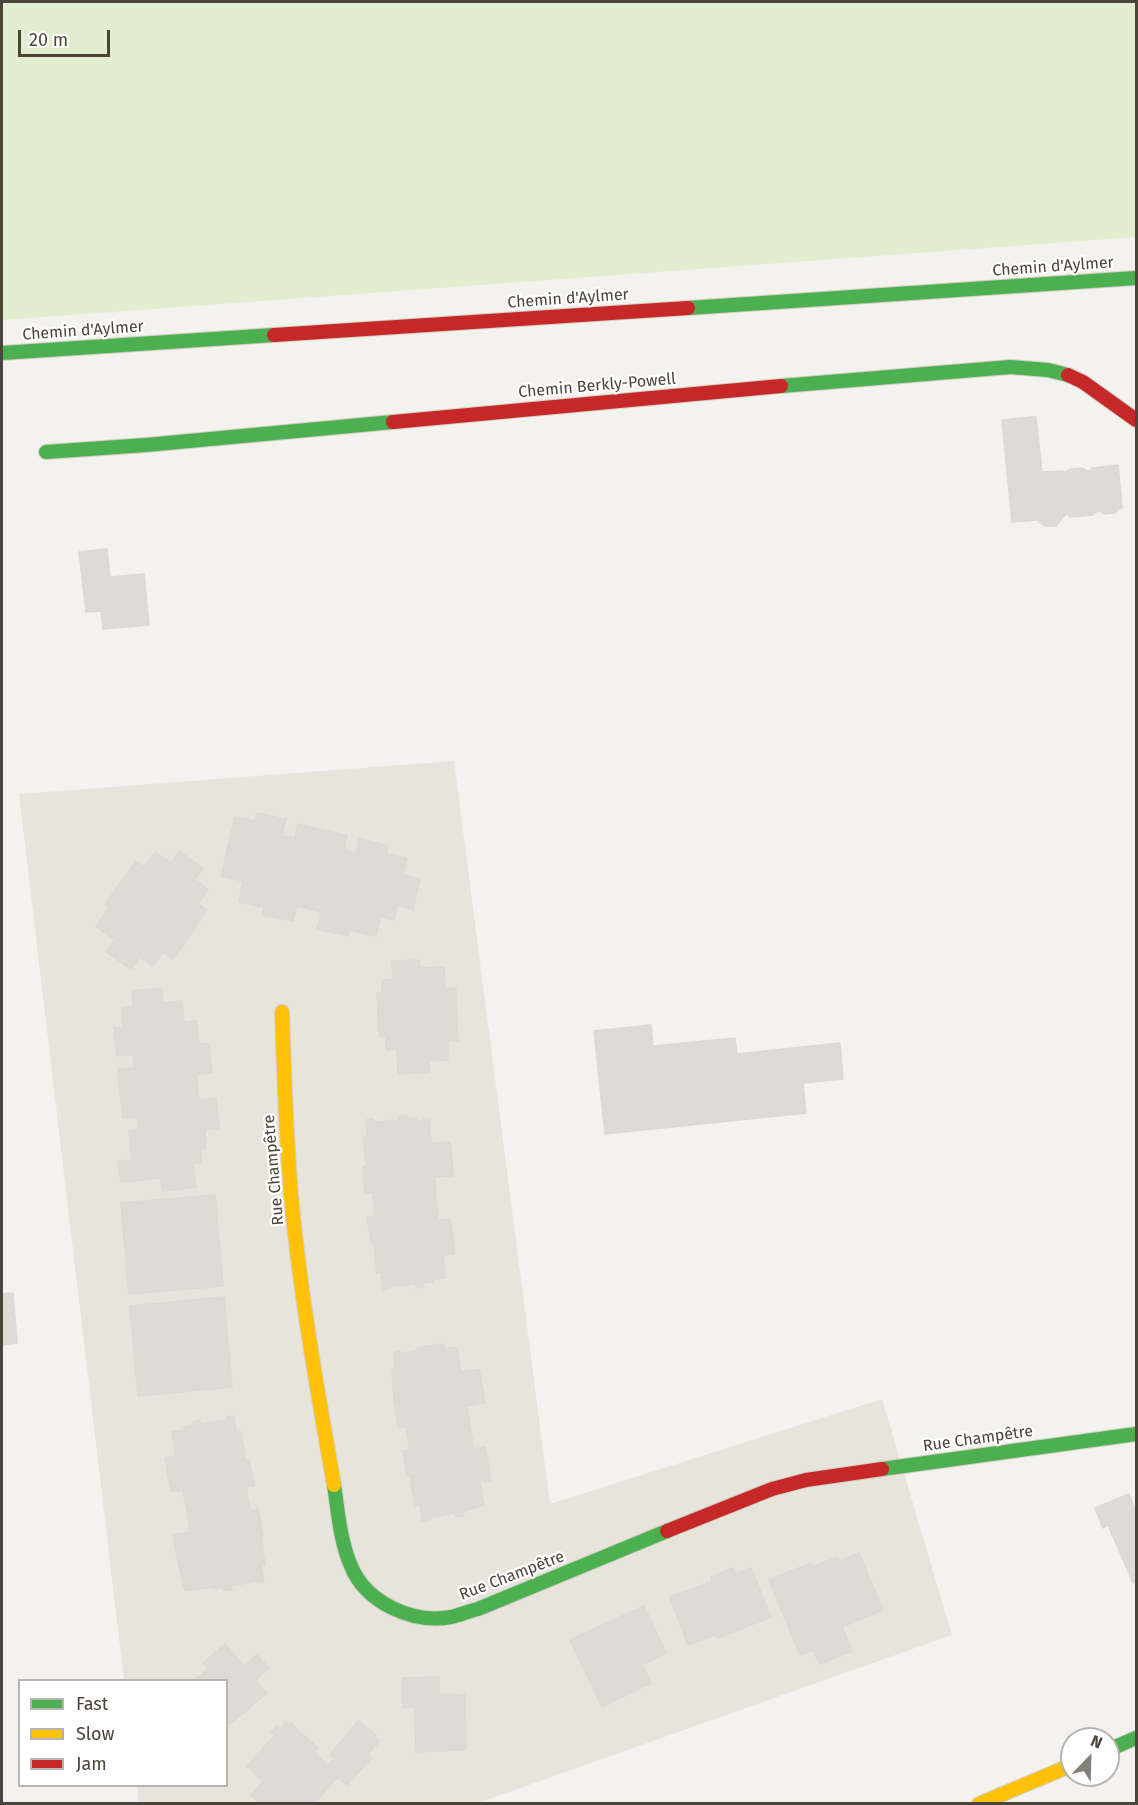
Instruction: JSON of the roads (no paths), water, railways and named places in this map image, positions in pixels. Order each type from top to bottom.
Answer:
[{"type":"street","name":"Chemin d'Aylmer","points":[[2,353],[1137,278]]},
{"type":"street","name":"Chemin Berkly-Powell","points":[[46,452],[146,445],[712,392],[1011,367],[1060,372],[1082,382],[1123,413],[1137,420]]},
{"type":"street","name":"Rue Champêtre","points":[[282,1012],[287,1136],[294,1220],[323,1422],[344,1544],[349,1564],[358,1580],[370,1593],[407,1615],[430,1618],[452,1617],[478,1609],[734,1504],[806,1480],[1137,1434]]},
{"type":"street","points":[[1120,1745],[1137,1738]]},
{"type":"street","points":[[979,1803],[1060,1770]]}]
